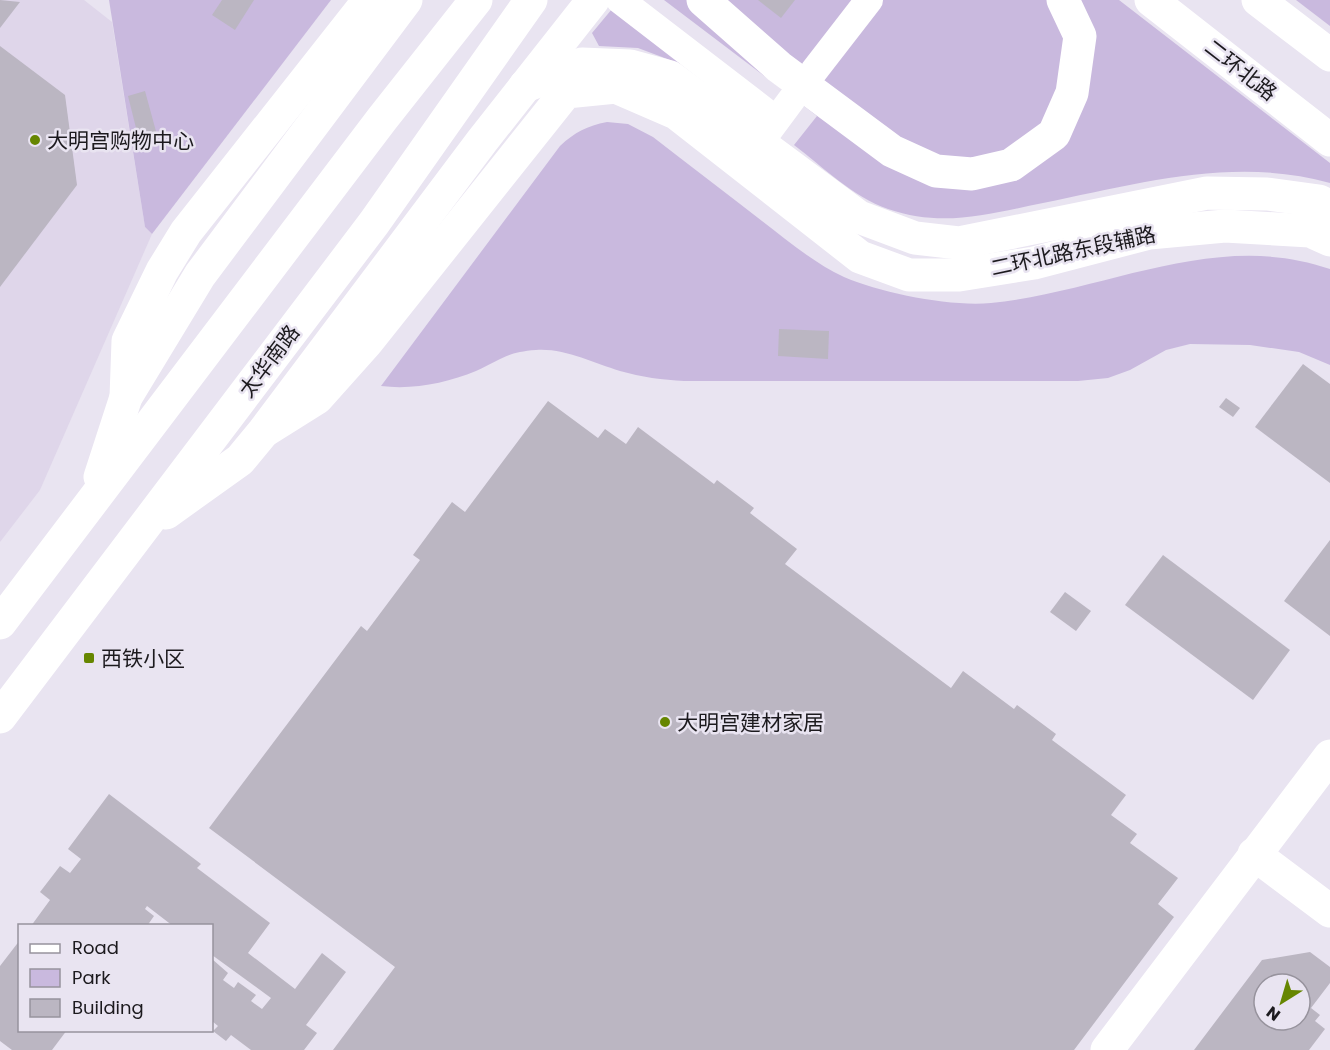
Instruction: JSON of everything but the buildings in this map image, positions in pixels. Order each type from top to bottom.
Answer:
[{"type":"main road","points":[[126,397],[128,341],[162,271],[186,232],[369,0]]},
{"type":"main road","points":[[92,501],[126,397],[200,275],[406,0]]},
{"type":"main road","points":[[0,623],[382,119],[476,0]]},
{"type":"main road","name":"太华南路","points":[[0,717],[374,223],[531,0]]},
{"type":"main road","points":[[138,534],[240,460],[592,0]]},
{"type":"main road","points":[[703,0],[779,68],[892,151],[936,171],[972,174],[1011,165],[1054,134],[1072,93],[1080,36],[1063,0]]},
{"type":"main road","name":"二环北路","points":[[1151,0],[1330,140]]},
{"type":"main road","points":[[1258,0],[1330,55]]},
{"type":"main road","points":[[525,86],[582,64],[630,66],[670,77],[859,217],[915,237],[959,243],[1207,193],[1267,194],[1319,201],[1330,206]]},
{"type":"main road","name":"二环北路东段辅路","points":[[264,431],[318,398],[367,342],[566,92],[616,87],[676,113],[745,160],[860,257],[909,275],[959,275],[1034,263],[1149,233],[1225,226],[1310,231],[1330,240]]},
{"type":"main road","points":[[1107,1050],[1330,756]]},
{"type":"main road","points":[[1254,854],[1330,911]]},
{"type":"street","points":[[620,0],[779,116]]},
{"type":"street","points":[[814,71],[869,0]]},
{"type":"shaded area","points":[[0,0],[84,0],[112,22],[145,227],[152,234],[40,490],[0,542]]},
{"type":"green space","points":[[109,0],[331,0],[152,234],[145,227]]},
{"type":"green space","points":[[664,0],[1119,0],[1330,163],[1330,183],[1294,175],[1222,172],[1150,181],[984,215],[928,218],[908,215],[875,204],[863,197],[794,145],[817,116]]},
{"type":"green space","points":[[1296,0],[1330,0],[1330,26]]},
{"type":"green space","points":[[612,9],[686,66],[638,48],[599,46],[592,33]]},
{"type":"green space","points":[[607,122],[628,124],[653,137],[791,244],[833,271],[860,283],[916,298],[956,303],[991,303],[1034,297],[1202,259],[1245,256],[1287,259],[1330,269],[1330,365],[1299,352],[1250,345],[1190,344],[1166,350],[1130,370],[1108,378],[1078,381],[684,381],[636,375],[558,351],[536,350],[510,355],[476,371],[442,382],[405,387],[381,386],[560,146],[582,130]]},
{"type":"place","name":"大明宫购物中心","points":[[35,140]]},
{"type":"place","name":"西铁小区","points":[[89,658]]},
{"type":"place","name":"大明宫建材家居","points":[[665,722]]}]
